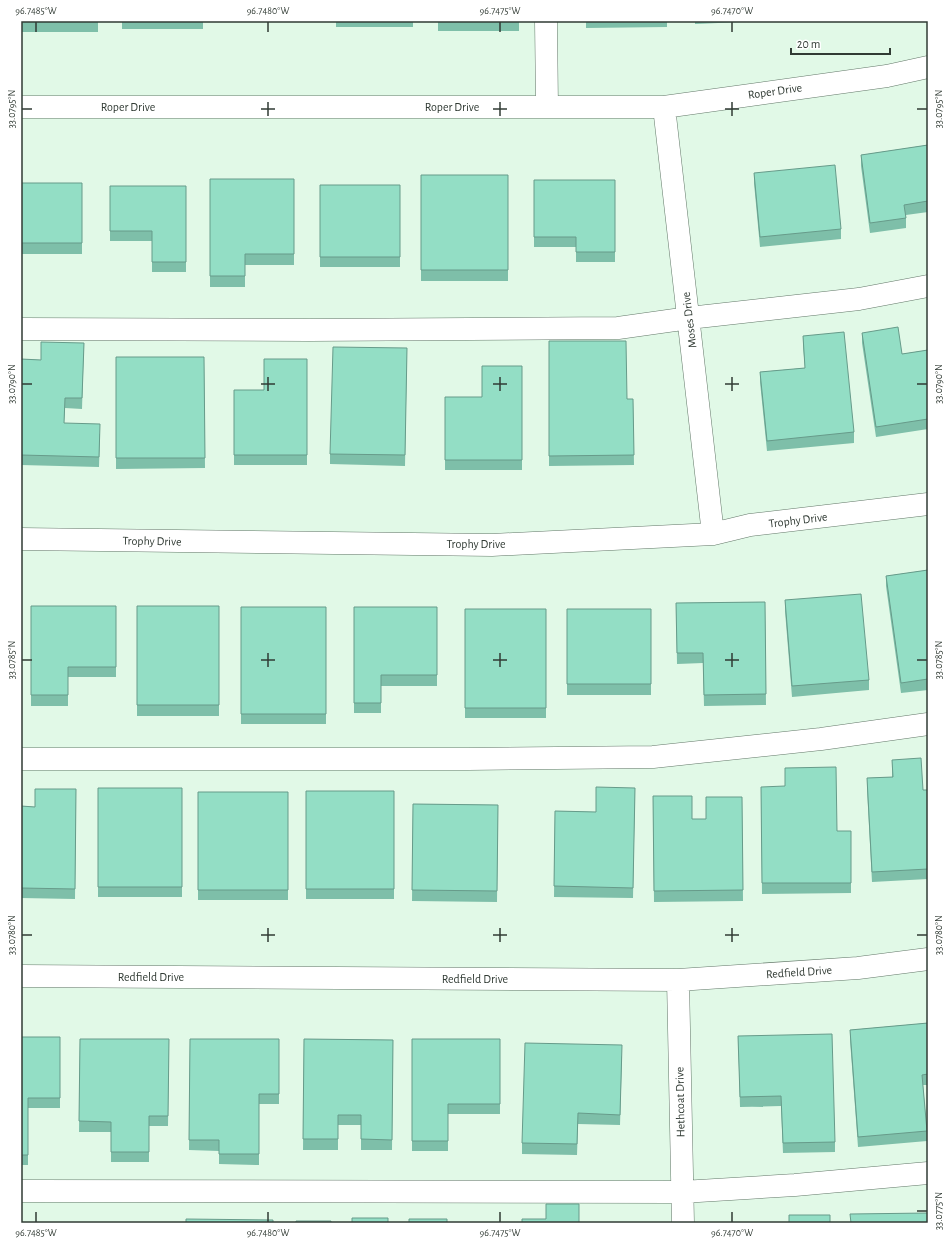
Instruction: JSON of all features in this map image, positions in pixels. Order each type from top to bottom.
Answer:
[{"type":"street","points":[[546,21],[547,107]]},
{"type":"street","name":"Roper Drive","points":[[21,107],[664,107],[887,76],[928,67]]},
{"type":"street","name":"Moses Drive","points":[[664,107],[713,534]]},
{"type":"street","points":[[21,329],[316,330],[618,328],[688,318],[859,300],[928,286]]},
{"type":"street","name":"Trophy Drive","points":[[21,539],[492,545],[713,534],[750,525],[928,504]]},
{"type":"street","points":[[21,758],[468,759],[653,757],[821,739],[928,724]]},
{"type":"street","name":"Redfield Drive","points":[[21,976],[678,980],[858,968],[928,959]]},
{"type":"street","name":"Hethcoat Drive","points":[[678,980],[683,1223]]},
{"type":"street","points":[[21,1191],[682,1192],[795,1185],[928,1173]]},
{"type":"building","points":[[928,145],[928,201],[904,205],[906,218],[870,223],[861,155]]},
{"type":"building","points":[[835,165],[841,229],[760,237],[754,173]]},
{"type":"building","points":[[421,175],[508,175],[508,270],[421,270]]},
{"type":"building","points":[[210,179],[294,179],[294,254],[245,254],[245,276],[210,276]]},
{"type":"building","points":[[534,180],[615,180],[615,252],[576,252],[576,237],[534,237]]},
{"type":"building","points":[[21,183],[82,183],[82,243],[21,243]]},
{"type":"building","points":[[320,185],[400,185],[400,257],[320,257]]},
{"type":"building","points":[[110,186],[186,186],[186,262],[152,262],[152,231],[110,231]]},
{"type":"building","points":[[898,327],[902,354],[928,350],[928,419],[876,427],[862,333]]},
{"type":"building","points":[[844,332],[854,432],[767,441],[760,372],[805,368],[803,336]]},
{"type":"building","points":[[549,341],[626,341],[627,399],[633,399],[634,455],[549,456]]},
{"type":"building","points":[[41,342],[84,343],[82,398],[65,398],[64,423],[100,424],[99,457],[21,455],[21,359],[41,360]]},
{"type":"building","points":[[333,347],[407,348],[405,455],[330,454]]},
{"type":"building","points":[[116,357],[204,357],[205,458],[116,458]]},
{"type":"building","points":[[264,359],[307,359],[307,455],[234,455],[234,390],[264,390]]},
{"type":"building","points":[[482,366],[522,366],[522,460],[445,460],[445,397],[482,397]]},
{"type":"building","points":[[928,570],[928,679],[901,683],[886,576]]},
{"type":"building","points":[[861,594],[869,680],[792,686],[785,600]]},
{"type":"building","points":[[765,602],[766,694],[704,695],[703,653],[677,653],[676,603]]},
{"type":"building","points":[[31,606],[116,606],[116,667],[68,667],[68,695],[31,695]]},
{"type":"building","points":[[137,606],[219,606],[219,705],[137,705]]},
{"type":"building","points":[[241,607],[326,607],[326,714],[241,714]]},
{"type":"building","points":[[354,607],[437,607],[437,675],[381,675],[381,703],[354,703]]},
{"type":"building","points":[[465,609],[546,609],[546,708],[465,708]]},
{"type":"building","points":[[567,609],[651,609],[651,684],[567,684]]},
{"type":"building","points":[[921,758],[923,790],[928,790],[928,869],[872,872],[867,778],[893,777],[892,760]]},
{"type":"building","points":[[836,767],[837,831],[851,831],[851,883],[762,883],[761,787],[785,786],[785,768]]},
{"type":"building","points":[[596,787],[635,788],[633,888],[554,886],[555,811],[596,812]]},
{"type":"building","points":[[98,788],[182,788],[182,887],[98,887]]},
{"type":"building","points":[[35,789],[76,789],[75,889],[21,888],[21,806],[35,807]]},
{"type":"building","points":[[306,791],[394,791],[394,889],[306,889]]},
{"type":"building","points":[[198,792],[288,792],[288,890],[198,890]]},
{"type":"building","points":[[653,796],[692,796],[692,819],[706,819],[706,797],[742,797],[743,890],[654,891]]},
{"type":"building","points":[[413,804],[498,805],[497,891],[412,890]]},
{"type":"building","points":[[928,1023],[928,1074],[922,1075],[927,1131],[858,1137],[850,1030]]},
{"type":"building","points":[[832,1034],[835,1142],[783,1143],[781,1096],[740,1097],[738,1036]]},
{"type":"building","points":[[21,1037],[60,1037],[60,1098],[28,1098],[28,1155],[21,1155]]},
{"type":"building","points":[[80,1039],[169,1039],[168,1116],[149,1116],[149,1152],[111,1152],[111,1122],[79,1121]]},
{"type":"building","points":[[190,1039],[279,1039],[279,1094],[259,1094],[259,1154],[219,1154],[219,1140],[189,1140]]},
{"type":"building","points":[[304,1039],[393,1040],[392,1140],[361,1139],[361,1115],[338,1115],[338,1139],[303,1139]]},
{"type":"building","points":[[412,1039],[500,1039],[500,1104],[448,1104],[448,1141],[412,1141]]},
{"type":"building","points":[[525,1043],[622,1045],[620,1115],[578,1113],[577,1144],[522,1143]]},
{"type":"building","points":[[546,1204],[579,1204],[579,1223],[522,1223],[522,1219],[546,1219]]},
{"type":"building","points":[[928,1213],[928,1223],[851,1223],[850,1214]]},
{"type":"building","points":[[789,1215],[830,1215],[830,1223],[789,1223]]},
{"type":"building","points":[[352,1218],[388,1218],[388,1223],[352,1223]]},
{"type":"building","points":[[186,1219],[273,1220],[273,1223],[186,1223]]},
{"type":"building","points":[[409,1219],[447,1219],[447,1223],[409,1223]]},
{"type":"building","points":[[296,1221],[331,1221],[331,1223],[296,1223]]}]
